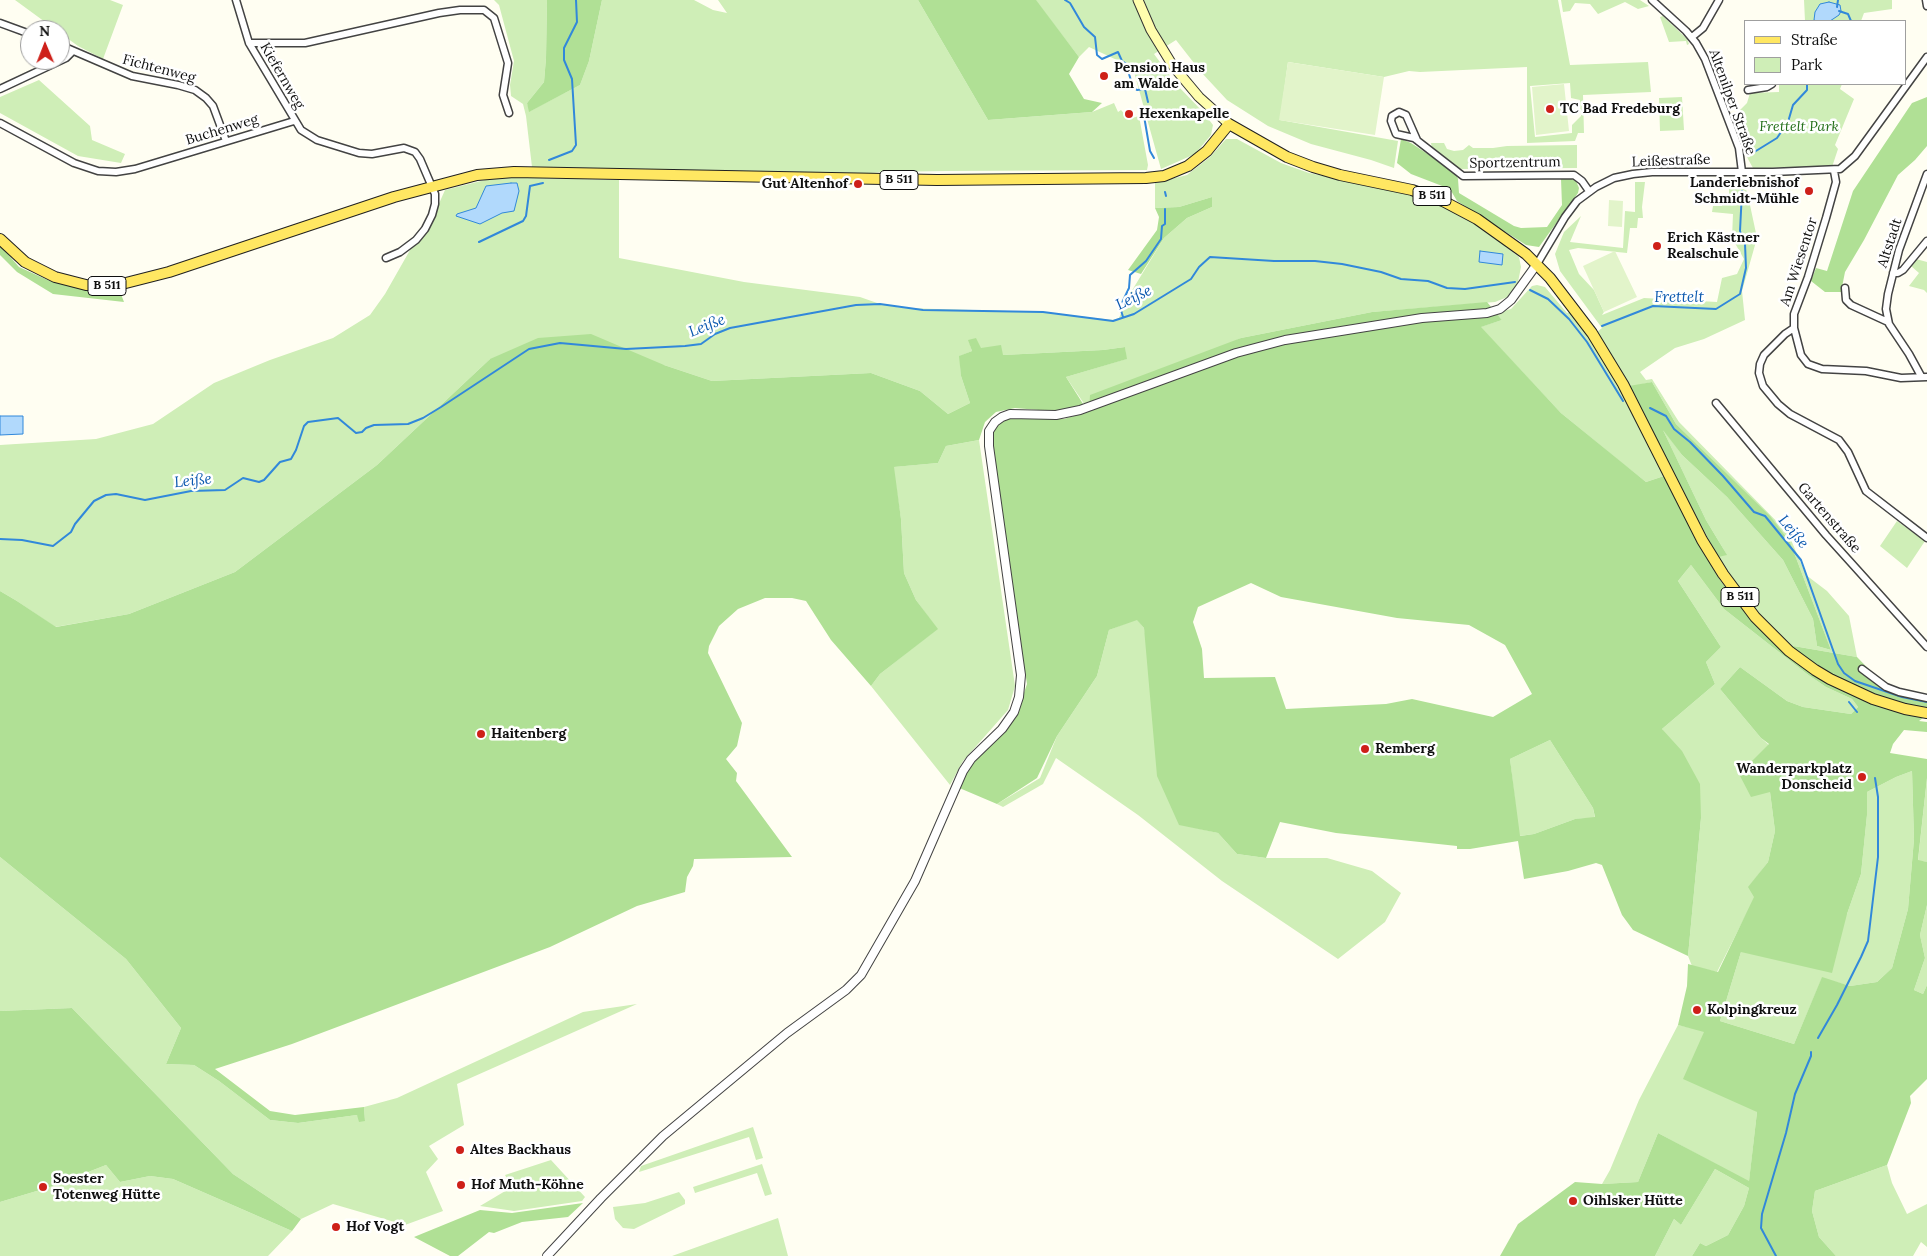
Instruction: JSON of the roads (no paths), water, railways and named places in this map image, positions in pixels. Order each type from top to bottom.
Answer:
[{"type":"main road","points":[[1138,0],[1151,30],[1172,66],[1199,97],[1229,124]]},
{"type":"main road","name":"B 511","points":[[0,239],[26,262],[55,277],[95,286],[122,285],[169,272],[432,186],[477,174],[514,172],[919,180],[1155,178],[1188,166],[1207,150],[1229,124],[1286,157],[1313,167],[1412,190],[1443,201],[1476,218],[1537,264],[1592,332],[1623,384],[1702,540],[1727,580],[1755,617],[1789,650],[1830,679],[1873,699],[1905,709],[1927,713]]},
{"type":"street","name":"Kiefernweg","points":[[236,0],[249,44],[294,121]]},
{"type":"street","name":"Altenilper Straße","points":[[1652,0],[1692,37],[1705,59],[1739,148],[1742,172]]},
{"type":"street","points":[[1692,37],[1703,28],[1719,0]]},
{"type":"street","points":[[1926,0],[1927,6]]},
{"type":"street","name":"Kiefernweg","points":[[249,44],[305,43],[439,12],[471,10],[488,12],[496,24],[508,63],[504,95],[509,113]]},
{"type":"street","points":[[0,23],[20,30]]},
{"type":"street","name":"Fichtenweg","points":[[70,49],[114,70],[132,76],[195,90],[213,106],[226,141]]},
{"type":"street","points":[[0,89],[66,58],[73,50]]},
{"type":"street","points":[[1907,84],[1927,57]]},
{"type":"street","points":[[1748,90],[1770,85]]},
{"type":"street","points":[[1834,170],[1844,167],[1855,156],[1907,85]]},
{"type":"street","name":"Sportzentrum","points":[[1416,140],[1406,115],[1399,112],[1392,116],[1391,121],[1396,134],[1416,140],[1463,176],[1574,175],[1582,181],[1589,191]]},
{"type":"street","points":[[294,121],[301,130],[317,140],[359,153],[372,154],[401,148],[411,150],[420,159],[432,186],[435,204],[425,229],[406,248],[386,258]]},
{"type":"street","name":"Buchenweg","points":[[0,122],[74,163],[103,172],[116,172],[134,170],[294,121]]},
{"type":"street","name":"Leißestraße","points":[[1537,264],[1560,225],[1574,206],[1589,191],[1614,178],[1633,174],[1834,170]]},
{"type":"street","name":"Am Wiesentor","points":[[1834,170],[1835,187],[1808,277],[1796,309],[1794,328],[1801,355],[1804,361],[1811,366],[1822,369],[1866,371],[1902,378],[1924,376]]},
{"type":"street","name":"Altstadt","points":[[1888,322],[1886,313],[1887,300],[1899,250],[1927,174]]},
{"type":"street","points":[[1893,273],[1903,270],[1927,241]]},
{"type":"street","points":[[547,1256],[601,1198],[685,1117],[787,1033],[846,990],[861,975],[915,881],[963,771],[971,759],[1002,729],[1014,712],[1019,697],[1021,675],[989,446],[990,431],[995,422],[1010,414],[1056,415],[1080,410],[1236,353],[1285,340],[1422,318],[1487,313],[1500,309],[1511,300],[1537,264]]},
{"type":"street","points":[[1845,288],[1846,300],[1851,305],[1888,322],[1924,376]]},
{"type":"street","points":[[1794,328],[1762,357],[1759,373],[1763,386],[1778,404],[1790,414],[1840,440],[1868,493],[1927,538]]},
{"type":"street","name":"Gartenstraße","points":[[1716,403],[1826,535],[1927,647]]},
{"type":"street","points":[[1862,670],[1886,687],[1927,698]]},
{"type":"water","points":[[1829,2],[1840,5],[1841,11],[1839,15],[1832,20],[1814,20],[1815,12],[1820,4]]},
{"type":"water","points":[[517,183],[519,191],[514,211],[502,213],[480,224],[456,216],[476,208],[486,186]]},
{"type":"water","points":[[1480,251],[1503,254],[1502,265],[1479,262]]},
{"type":"water","points":[[0,416],[23,416],[23,434],[0,435]]},
{"type":"waterway","points":[[549,160],[572,151],[576,145],[572,79],[564,60],[564,48],[577,22],[576,0]]},
{"type":"waterway","points":[[1065,0],[1070,3],[1084,27],[1095,37],[1097,55],[1102,59],[1118,52],[1122,61],[1130,66],[1129,74],[1133,87],[1137,90],[1145,89],[1148,102]]},
{"type":"waterway","name":"Frettelt","points":[[1837,7],[1838,0]]},
{"type":"waterway","name":"Frettelt","points":[[1839,11],[1848,14],[1851,20]]},
{"type":"waterway","name":"Frettelt","points":[[1751,154],[1777,138],[1788,122],[1793,105],[1807,90],[1807,85]]},
{"type":"waterway","points":[[1146,108],[1144,116],[1150,151],[1154,158]]},
{"type":"waterway","points":[[479,242],[523,221],[526,216],[530,186],[543,183]]},
{"type":"waterway","name":"Frettelt","points":[[1602,326],[1653,306],[1716,309],[1740,294],[1746,268],[1745,244],[1740,231],[1742,191]]},
{"type":"waterway","points":[[1165,192],[1166,196]]},
{"type":"waterway","points":[[1123,317],[1120,307],[1129,288],[1130,275],[1146,261],[1161,239],[1162,226],[1165,224],[1165,209]]},
{"type":"waterway","name":"Leiße","points":[[0,539],[22,540],[53,546],[71,532],[75,524],[94,501],[106,495],[116,494],[145,500],[191,491],[225,490],[243,478],[259,482],[264,480],[280,462],[291,459],[304,426],[308,422],[338,418],[356,433],[362,432],[374,425],[408,424],[423,418],[441,407],[529,349],[560,343],[626,349],[685,346],[701,344],[715,334],[730,328],[856,305],[880,304],[923,310],[1043,312],[1113,321],[1134,314],[1191,279],[1199,267],[1210,257],[1274,261],[1315,261],[1342,264],[1381,272],[1401,279],[1428,281],[1447,288],[1465,289],[1515,282]]},
{"type":"waterway","name":"Leiße","points":[[1530,290],[1548,299],[1569,319],[1587,342],[1623,401]]},
{"type":"waterway","name":"Leiße","points":[[1650,408],[1666,416],[1674,429],[1690,442],[1723,476],[1754,512],[1765,516],[1801,560],[1838,664],[1844,673],[1855,681],[1902,697],[1927,702]]},
{"type":"waterway","points":[[1849,702],[1857,712]]},
{"type":"waterway","points":[[1818,1038],[1837,1005],[1868,941],[1878,857],[1878,797],[1875,778]]},
{"type":"waterway","points":[[1776,1256],[1761,1228],[1762,1214],[1786,1133],[1795,1094],[1811,1052]]},
{"type":"place","name":"Pension Haus am Walde","points":[[1104,76]]},
{"type":"place","name":"TC Bad Fredeburg","points":[[1550,109]]},
{"type":"place","name":"Hexenkapelle","points":[[1129,114]]},
{"type":"place","name":"Gut Altenhof","points":[[858,184]]},
{"type":"place","name":"Landerlebnishof Schmidt-Mühle","points":[[1809,191]]},
{"type":"place","name":"Erich Kästner Realschule","points":[[1657,246]]},
{"type":"place","name":"Haitenberg","points":[[481,734]]},
{"type":"place","name":"Remberg","points":[[1365,749]]},
{"type":"place","name":"Wanderparkplatz Donscheid","points":[[1862,777]]},
{"type":"place","name":"Kolpingkreuz","points":[[1697,1010]]},
{"type":"place","name":"Altes Backhaus","points":[[460,1150]]},
{"type":"place","name":"Hof Muth-Köhne","points":[[461,1185]]},
{"type":"place","name":"Soester Totenweg Hütte","points":[[43,1187]]},
{"type":"place","name":"Oihlsker Hütte","points":[[1573,1201]]},
{"type":"place","name":"Hof Vogt","points":[[336,1227]]},
{"type":"park label","name":"Frettelt Park","points":[[1799,127]]}]
